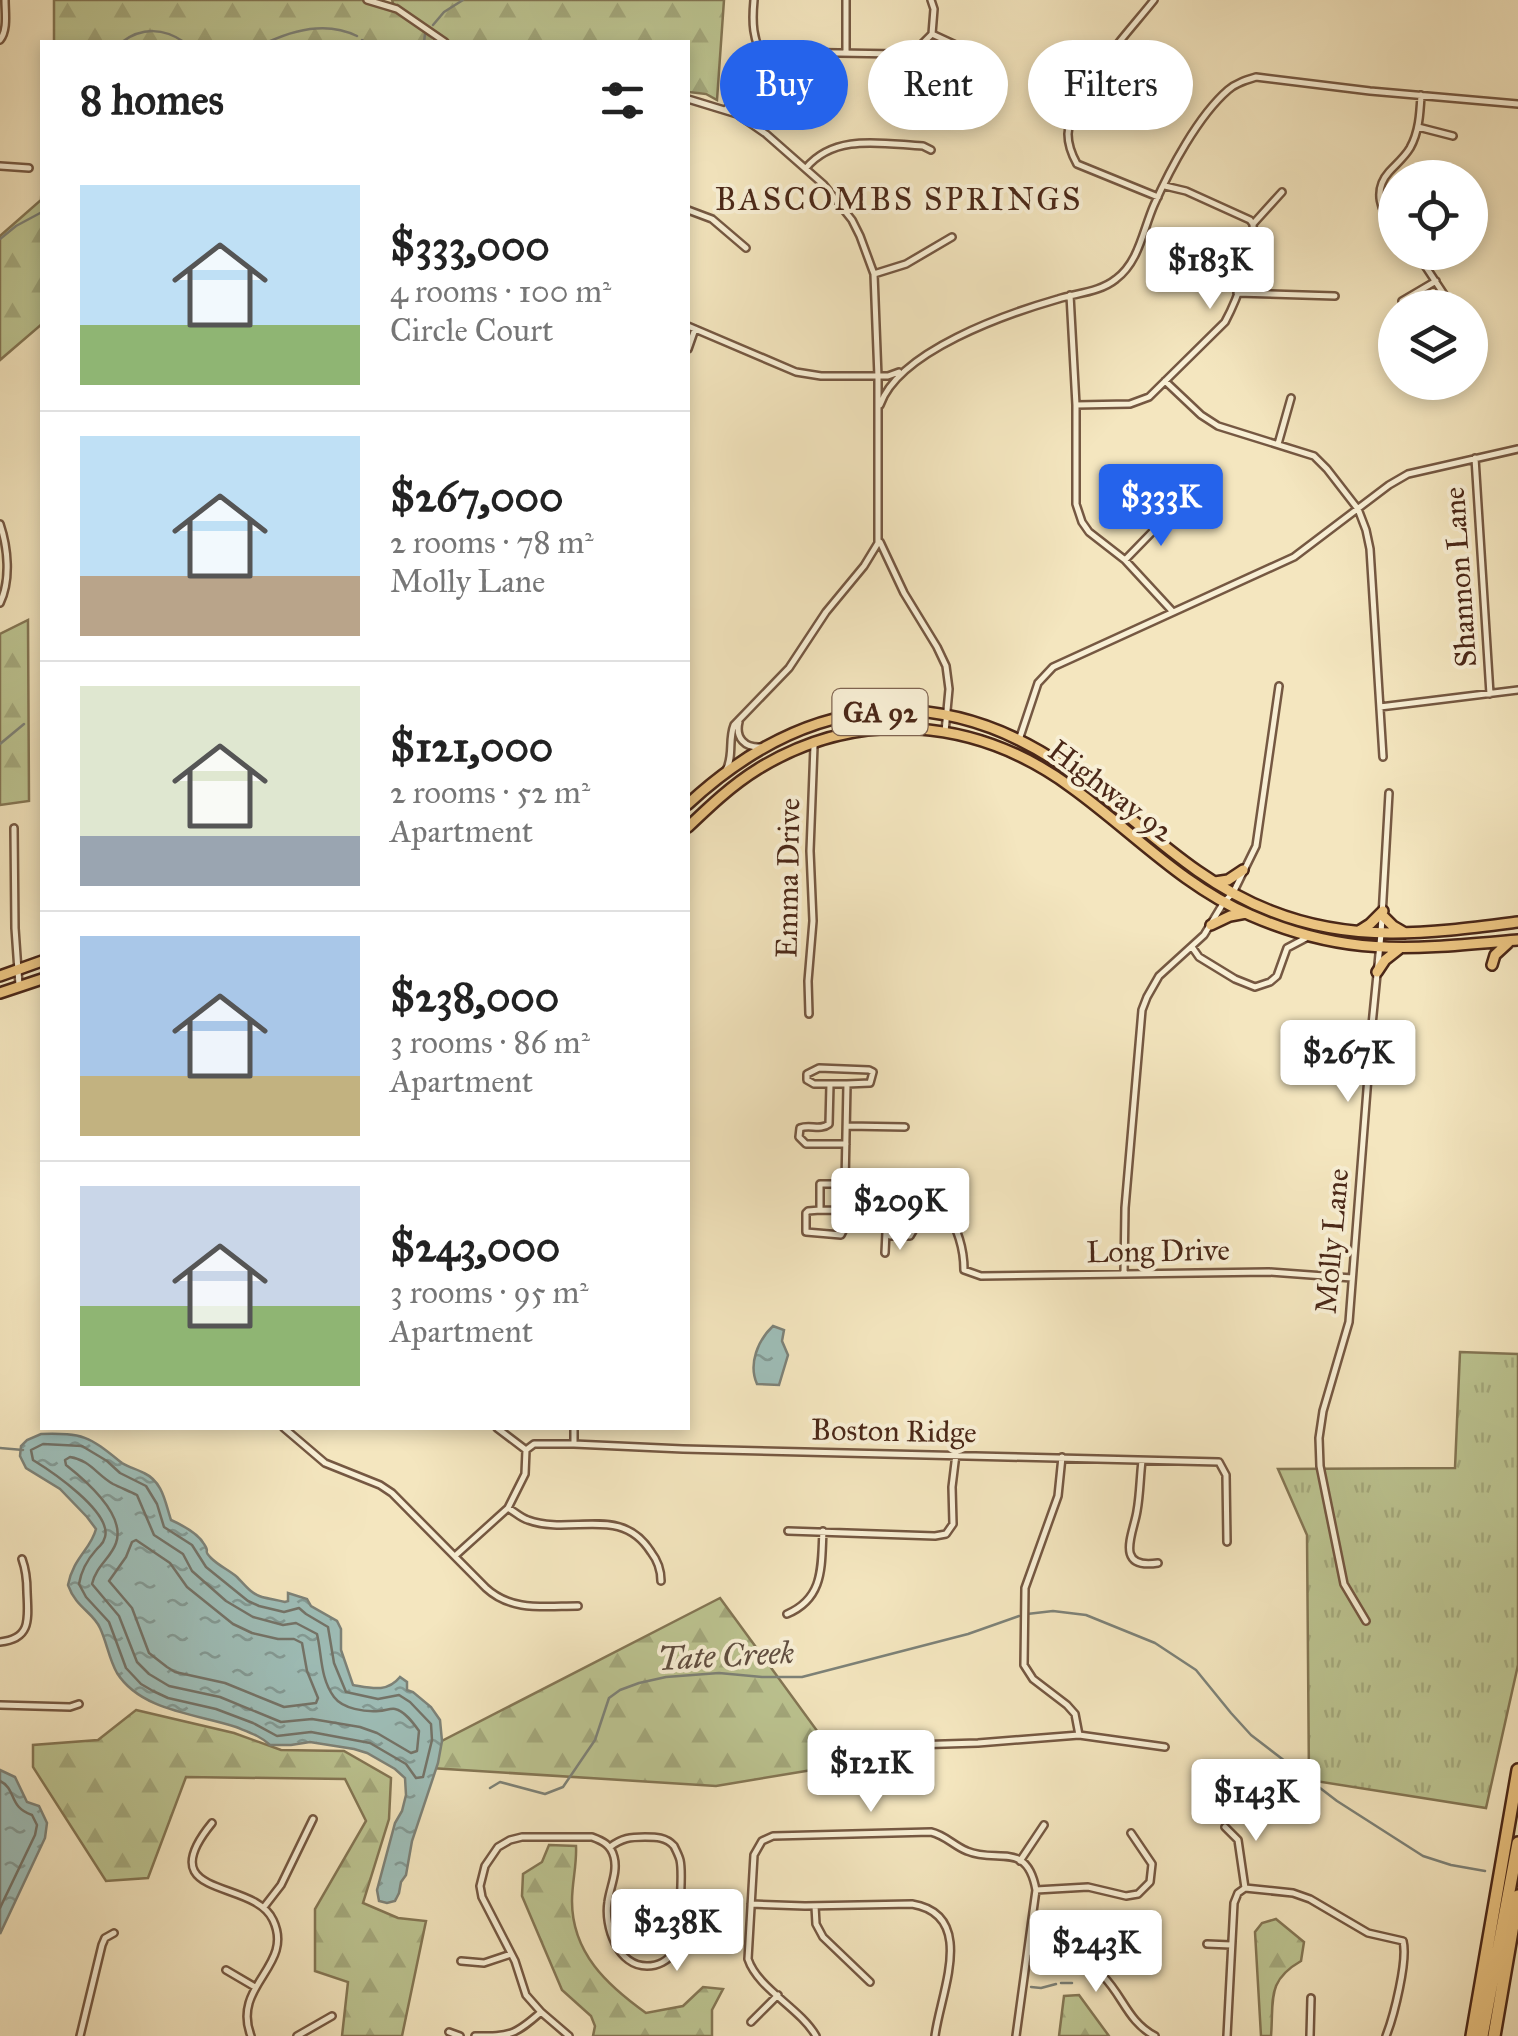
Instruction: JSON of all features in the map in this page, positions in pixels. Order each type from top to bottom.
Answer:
[{"type":"highway","points":[[1472,2036],[1518,1770]]},
{"type":"highway","points":[[1482,2036],[1518,1843]]},
{"type":"highway","points":[[1494,2036],[1518,1896]]},
{"type":"main road","name":"Highway 92","points":[[690,802],[761,747],[808,726],[896,711],[947,714],[977,721],[1019,740],[1068,769],[1214,882],[1269,910],[1297,920],[1381,934],[1518,922]]},
{"type":"main road","name":"Highway 92","points":[[690,825],[746,776],[814,742],[881,729],[945,732],[1000,746],[1047,770],[1169,866],[1246,914],[1310,937],[1380,948],[1514,941]]},
{"type":"main road","points":[[1214,882],[1228,880],[1243,870]]},
{"type":"main road","points":[[1356,932],[1382,913],[1389,923],[1408,934]]},
{"type":"main road","points":[[1211,925],[1246,914]]},
{"type":"main road","points":[[1492,965],[1495,955],[1514,941]]},
{"type":"main road","points":[[1377,972],[1400,949]]},
{"type":"main road","points":[[0,976],[40,962]]},
{"type":"main road","points":[[0,993],[40,979]]},
{"type":"street","points":[[0,40],[5,28],[5,0]]},
{"type":"street","points":[[366,0],[396,9],[441,40]]},
{"type":"street","points":[[754,0],[755,40]]},
{"type":"street","points":[[846,0],[846,40]]},
{"type":"street","points":[[848,53],[908,53],[917,49],[932,34],[931,0]]},
{"type":"street","points":[[1154,0],[1097,70],[1068,133],[1070,152],[1078,164],[1158,197]]},
{"type":"street","points":[[932,34],[945,40]]},
{"type":"street","points":[[877,414],[892,382],[938,348],[1009,314],[1117,279],[1140,244],[1182,150],[1227,91],[1245,80],[1518,104]]},
{"type":"street","points":[[1401,160],[1418,127],[1422,95]]},
{"type":"street","points":[[690,100],[720,107]]},
{"type":"street","points":[[1418,127],[1453,136]]},
{"type":"street","points":[[724,772],[730,761],[732,730],[790,668],[826,612],[864,566],[879,538],[874,274],[852,220],[824,185],[760,130]]},
{"type":"street","points":[[806,168],[824,152],[847,144],[923,146],[931,150]]},
{"type":"street","points":[[0,166],[29,168]]},
{"type":"street","points":[[1165,186],[1186,191],[1253,224]]},
{"type":"street","points":[[1076,405],[1138,402],[1149,396],[1225,322],[1250,252],[1253,224],[1282,192]]},
{"type":"street","points":[[690,211],[712,219],[746,248]]},
{"type":"street","points":[[874,274],[906,264],[952,237]]},
{"type":"street","points":[[1428,270],[1441,290]]},
{"type":"street","points":[[1420,290],[1436,281]]},
{"type":"street","points":[[1237,293],[1335,296]]},
{"type":"street","points":[[1070,295],[1076,504],[1089,532],[1125,560],[1173,612]]},
{"type":"street","points":[[690,327],[805,375],[878,380],[907,369]]},
{"type":"street","points":[[690,344],[696,329]]},
{"type":"street","points":[[878,380],[884,384],[892,382]]},
{"type":"street","points":[[1165,381],[1209,421],[1314,456],[1358,509],[1370,549],[1383,757]]},
{"type":"street","points":[[1278,444],[1291,398]]},
{"type":"street","points":[[1019,740],[1038,684],[1046,672],[1070,658],[1294,557],[1408,474],[1518,449]]},
{"type":"street","name":"Shannon Lane","points":[[1476,458],[1490,694]]},
{"type":"street","points":[[1125,560],[1166,513]]},
{"type":"street","points":[[0,524],[7,576],[0,604]]},
{"type":"street","points":[[879,538],[904,593],[942,656],[948,678],[945,732]]},
{"type":"street","points":[[1124,1274],[1125,1208],[1142,1010],[1159,976],[1211,925],[1258,842],[1278,686]]},
{"type":"street","points":[[1380,707],[1518,690]]},
{"type":"street","points":[[744,715],[738,736],[744,744],[761,747]]},
{"type":"street","name":"Emma Drive","points":[[809,1014],[814,742]]},
{"type":"street","name":"Molly Lane","points":[[1366,1621],[1344,1584],[1320,1466],[1320,1438],[1323,1411],[1346,1334],[1352,1278],[1389,792]]},
{"type":"street","points":[[14,828],[19,987]]},
{"type":"street","points":[[1192,947],[1199,957],[1234,980],[1255,987],[1277,976],[1290,946],[1310,937]]},
{"type":"street","points":[[819,1068],[873,1072],[870,1083],[847,1084],[810,1083],[807,1074],[819,1068]]},
{"type":"street","points":[[830,1084],[829,1124],[800,1128],[798,1137],[806,1144],[846,1144]]},
{"type":"street","points":[[847,1084],[845,1184],[852,1194],[943,1200]]},
{"type":"street","points":[[847,1126],[905,1127]]},
{"type":"street","points":[[924,1177],[943,1200]]},
{"type":"street","points":[[820,1210],[820,1184],[845,1184]]},
{"type":"street","points":[[886,1232],[890,1236],[910,1236],[916,1196]]},
{"type":"street","name":"Long Drive","points":[[943,1200],[960,1236],[964,1270],[981,1276],[1282,1272],[1352,1278]]},
{"type":"street","points":[[844,1210],[841,1234],[806,1232],[808,1210],[844,1210],[913,1212]]},
{"type":"street","points":[[885,1253],[886,1212]]},
{"type":"street","points":[[286,1430],[325,1462],[392,1493],[502,1601],[524,1606],[578,1606]]},
{"type":"street","points":[[456,1556],[508,1508],[525,1474],[526,1450],[500,1430]]},
{"type":"street","points":[[574,1430],[574,1444]]},
{"type":"street","name":"Boston Ridge","points":[[526,1450],[534,1444],[574,1444],[1219,1462],[1226,1475],[1227,1542]]},
{"type":"street","points":[[788,1530],[946,1534],[953,1524],[956,1454]]},
{"type":"street","points":[[1062,1457],[1058,1496],[1025,1588],[1024,1665],[1033,1679],[1075,1714],[1079,1734]]},
{"type":"street","points":[[1142,1461],[1138,1510],[1129,1550],[1143,1563],[1158,1562]]},
{"type":"street","points":[[508,1508],[531,1522],[625,1527],[642,1538],[653,1554],[661,1569],[661,1581]]},
{"type":"street","points":[[787,1614],[804,1604],[819,1582],[824,1531]]},
{"type":"street","points":[[0,1642],[14,1640],[27,1625],[22,1559]]},
{"type":"street","points":[[0,1704],[79,1704]]},
{"type":"street","points":[[871,1750],[1079,1734],[1165,1747]]},
{"type":"street","points":[[264,1907],[281,1885],[313,1819]]},
{"type":"street","points":[[212,1823],[194,1850],[197,1873],[213,1887],[264,1907],[274,1922],[278,1940],[246,2014],[251,2036]]},
{"type":"street","points":[[1020,1861],[1044,1824]]},
{"type":"street","points":[[1225,1827],[1238,1840],[1245,1888]]},
{"type":"street","points":[[816,2036],[750,1964],[754,1855],[762,1841],[773,1836],[931,1832],[945,1836],[967,1852],[1008,1855],[1020,1861],[1031,1873],[1036,1890],[1016,2036]]},
{"type":"street","points":[[1036,1890],[1088,1887],[1126,1896],[1138,1894],[1150,1882],[1152,1864],[1132,1833]]},
{"type":"street","points":[[570,2036],[526,1996],[480,1886],[485,1866],[498,1847],[517,1838],[592,1837],[610,1847],[614,1856],[607,1914],[619,1950],[631,1962],[656,1965],[674,1951],[677,1938],[681,1867],[677,1851],[666,1840],[654,1837],[626,1838],[610,1847]]},
{"type":"street","points":[[1227,2036],[1234,1904],[1245,1888],[1298,1894],[1358,1929],[1406,1941],[1395,2008],[1386,2036]]},
{"type":"street","points":[[751,1904],[925,1906],[948,1929],[950,1958],[934,2036]]},
{"type":"street","points":[[815,1906],[816,1924],[823,1937],[870,1982]]},
{"type":"street","points":[[80,2036],[102,1945],[114,1933]]},
{"type":"street","points":[[1207,1944],[1231,1945]]},
{"type":"street","points":[[1028,1952],[1068,1958],[1094,1969],[1110,1984],[1136,2022],[1155,2036]]},
{"type":"street","points":[[461,1961],[488,1962],[511,1954]]},
{"type":"street","points":[[667,1959],[674,1967]]},
{"type":"street","points":[[226,1970],[255,1987]]},
{"type":"street","points":[[752,2022],[778,1995]]},
{"type":"street","points":[[1310,2036],[1311,1998]]},
{"type":"street","points":[[474,2036],[515,2034],[541,2012]]},
{"type":"street","points":[[297,2036],[332,2016]]},
{"type":"street","points":[[449,2032],[460,2036]]},
{"type":"green space","points":[[54,0],[372,0],[394,6],[392,0],[724,0],[717,100],[690,92],[690,40],[54,40]]},
{"type":"green space","points":[[40,201],[40,326],[0,360],[0,236]]},
{"type":"green space","points":[[28,620],[29,801],[0,805],[0,634]]},
{"type":"green space","points":[[1460,1352],[1518,1354],[1518,1665],[1486,1808],[1309,1780],[1307,1535],[1278,1469],[1455,1468]]},
{"type":"green space","points":[[720,1598],[842,1765],[716,1786],[399,1766],[399,1763]]},
{"type":"green space","points":[[136,1710],[234,1733],[281,1750],[344,1751],[391,1778],[389,1819],[363,1903],[398,1918],[426,1921],[402,2036],[342,2036],[348,1982],[315,1971],[315,1909],[366,1821],[345,1779],[186,1777],[148,1878],[106,1881],[33,1767],[33,1745],[98,1740]]},
{"type":"green space","points":[[549,1845],[576,1846],[574,1920],[585,1952],[605,1979],[646,2013],[683,2006],[703,1987],[723,1989],[712,2010],[712,2036],[593,2036],[591,2016],[562,1990],[522,1896],[523,1874],[542,1862]]},
{"type":"green space","points":[[1276,1919],[1304,1942],[1301,1961],[1282,1976],[1274,1992],[1271,2036],[1261,2036],[1255,1932],[1262,1923]]},
{"type":"green space","points":[[1079,1995],[1109,2036],[1059,2036],[1064,1996]]},
{"type":"water","points":[[773,1326],[784,1330],[782,1341],[788,1355],[779,1385],[757,1384],[756,1353]]},
{"type":"water","points":[[41,1434],[85,1438],[150,1477],[162,1493],[171,1520],[198,1536],[211,1558],[251,1591],[285,1602],[288,1593],[307,1599],[311,1606],[337,1621],[341,1650],[353,1685],[384,1687],[400,1677],[407,1682],[407,1690],[431,1707],[440,1720],[438,1763],[395,1901],[379,1901],[377,1890],[406,1795],[405,1778],[395,1769],[354,1749],[310,1742],[270,1745],[236,1727],[140,1696],[117,1673],[97,1623],[68,1585],[96,1529],[60,1489],[26,1468],[20,1456],[21,1446]]},
{"type":"water","points":[[0,1770],[15,1777],[27,1802],[39,1806],[47,1823],[45,1838],[0,1934]]},
{"type":"waterway","points":[[433,25],[463,0]]},
{"type":"waterway","points":[[274,40],[312,29],[335,29],[357,36]]},
{"type":"waterway","points":[[126,40],[153,31],[180,40]]},
{"type":"waterway","points":[[424,40],[425,34]]},
{"type":"waterway","points":[[0,239],[40,213]]},
{"type":"waterway","points":[[0,744],[24,724]]},
{"type":"waterway","name":"Tate Creek","points":[[0,1448],[23,1450]]},
{"type":"waterway","name":"Tate Creek","points":[[1027,1614],[1053,1611],[1086,1615],[1155,1643],[1196,1670],[1251,1735],[1337,1801],[1423,1856],[1485,1871]]},
{"type":"waterway","name":"Tate Creek","points":[[490,1788],[500,1782],[545,1794],[563,1787],[595,1740],[609,1698],[639,1683],[719,1673],[802,1677],[968,1634],[1019,1616]]},
{"type":"waterway","points":[[1061,1983],[1072,1983]]},
{"type":"waterway","points":[[1031,1987],[1056,1984]]},
{"type":"district","name":"BASCOMBS SPRINGS","points":[[899,199]]}]
